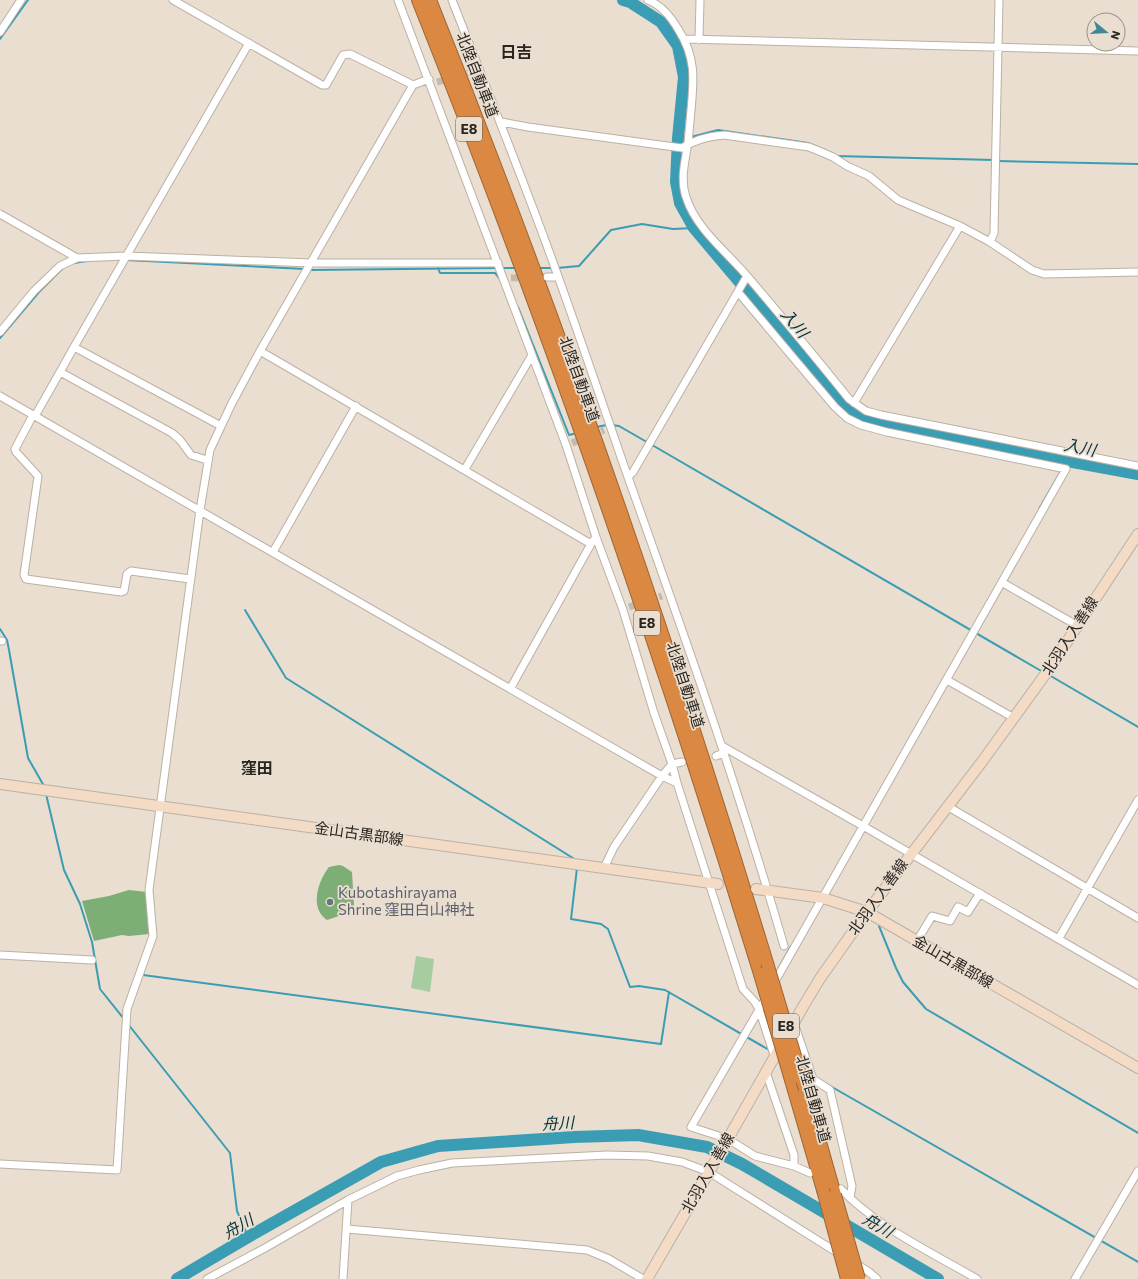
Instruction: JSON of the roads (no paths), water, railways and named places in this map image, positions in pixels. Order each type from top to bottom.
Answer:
[{"type":"highway","name":"北陸自動車道","points":[[418,0],[524,259],[536,275],[593,431],[655,610],[727,831],[805,1089],[838,1192],[859,1279]]},
{"type":"highway","name":"北陸自動車道","points":[[430,0],[524,259]]},
{"type":"highway","name":"北陸自動車道","points":[[536,275],[579,426],[644,613],[726,862],[823,1190],[847,1279]]},
{"type":"main road","name":"北羽入入善線","points":[[647,1279],[821,977],[867,912],[1014,718],[1078,626],[1138,534]]},
{"type":"main road","name":"金山古黒部線","points":[[0,784],[714,883]]},
{"type":"main road","name":"金山古黒部線","points":[[756,889],[823,898],[867,912],[1138,1068]]},
{"type":"street","points":[[0,32],[21,0]]},
{"type":"street","points":[[173,0],[322,85],[326,85],[343,55],[350,54],[413,85],[433,82]]},
{"type":"street","points":[[398,0],[433,82],[498,263],[507,278],[532,355],[569,444],[596,537],[626,608],[654,713],[677,783],[714,883],[743,989],[755,1002],[759,1009],[775,1058]]},
{"type":"street","points":[[452,0],[501,122],[558,277],[608,429],[628,477],[670,594],[722,746],[768,890],[784,946]]},
{"type":"street","points":[[648,0],[653,2],[672,18],[685,39],[690,54],[694,83],[685,146],[683,180],[685,196],[693,214],[854,403],[866,410],[881,415],[1138,466]]},
{"type":"street","points":[[699,40],[700,0]]},
{"type":"street","points":[[990,242],[994,233],[999,0]]},
{"type":"street","points":[[685,39],[846,42],[997,48],[1138,51]]},
{"type":"street","points":[[190,579],[132,571],[127,574],[124,590],[121,592],[26,579],[24,575],[38,476],[15,449],[249,43]]},
{"type":"street","points":[[471,72],[479,69]]},
{"type":"street","points":[[0,1164],[118,1170],[128,1009],[153,936],[149,890],[159,806],[207,460],[210,450],[231,405],[260,351],[413,85]]},
{"type":"street","points":[[501,122],[667,146],[685,146],[714,136],[724,135],[809,147],[869,176],[898,200],[960,226],[990,242],[1032,270],[1044,274],[1138,272]]},
{"type":"street","points":[[0,214],[77,258]]},
{"type":"street","points":[[854,403],[960,226]]},
{"type":"street","points":[[0,332],[39,286],[60,266],[77,258],[126,256],[311,263],[498,263]]},
{"type":"street","points":[[536,275],[558,277]]},
{"type":"street","points":[[628,477],[633,472],[747,276]]},
{"type":"street","points":[[738,292],[835,407],[847,418],[861,425],[887,432],[1066,469],[823,898],[691,1127],[727,1141],[755,1156],[794,1166],[810,1173]]},
{"type":"street","points":[[74,347],[221,426]]},
{"type":"street","points":[[260,351],[591,544]]},
{"type":"street","points":[[465,470],[532,355]]},
{"type":"street","points":[[60,372],[172,433],[180,440],[191,455],[207,460]]},
{"type":"street","points":[[0,396],[662,776],[677,783]]},
{"type":"street","points":[[273,552],[356,406]]},
{"type":"street","points":[[510,689],[596,537]]},
{"type":"street","points":[[1002,582],[1078,626]]},
{"type":"street","points":[[662,596],[670,594]]},
{"type":"street","points":[[947,680],[1014,718]]},
{"type":"street","points":[[722,746],[980,892],[1138,985]]},
{"type":"street","points":[[716,756],[724,753]]},
{"type":"street","points":[[604,868],[614,847],[662,776],[672,764],[682,762]]},
{"type":"street","points":[[1059,938],[1138,800]]},
{"type":"street","points":[[947,806],[1138,918]]},
{"type":"street","points":[[917,941],[932,916],[950,921],[958,907],[968,912],[980,892]]},
{"type":"street","points":[[0,955],[92,960]]},
{"type":"street","points":[[794,1024],[813,1079],[830,1090],[852,1186],[850,1198]]},
{"type":"street","points":[[766,1072],[794,1155],[794,1166]]},
{"type":"street","points":[[207,1279],[265,1248],[348,1200],[397,1176],[452,1163],[607,1155],[648,1156],[682,1162],[709,1172],[869,1272],[877,1279]]},
{"type":"street","points":[[1075,1279],[1138,1171]]},
{"type":"street","points":[[838,1192],[850,1198],[888,1227],[977,1279]]},
{"type":"street","points":[[343,1279],[348,1200]]},
{"type":"street","points":[[347,1229],[587,1250],[610,1258],[643,1279]]},
{"type":"waterway","points":[[0,39],[28,0]]},
{"type":"waterway","name":"入川","points":[[623,0],[630,2],[661,22],[678,46],[684,77],[678,138],[676,182],[680,203],[694,228],[841,402],[859,416],[876,424],[1138,474]]},
{"type":"waterway","points":[[691,137],[718,130],[808,143],[825,150]]},
{"type":"waterway","name":"入川","points":[[678,138],[686,138]]},
{"type":"waterway","points":[[836,156],[994,160]]},
{"type":"waterway","points":[[998,161],[1138,164]]},
{"type":"waterway","points":[[557,268],[579,266],[611,230],[642,224],[673,229],[694,228]]},
{"type":"waterway","points":[[106,260],[121,260]]},
{"type":"waterway","points":[[126,260],[305,269]]},
{"type":"waterway","points":[[74,263],[87,261]]},
{"type":"waterway","points":[[0,338],[39,292],[64,267]]},
{"type":"waterway","points":[[438,268],[440,273],[495,273],[501,280]]},
{"type":"waterway","points":[[310,270],[497,268]]},
{"type":"waterway","points":[[501,268],[517,268]]},
{"type":"waterway","points":[[537,268],[553,268]]},
{"type":"waterway","points":[[518,307],[569,435],[577,433]]},
{"type":"waterway","points":[[596,427],[607,425]]},
{"type":"waterway","points":[[612,425],[619,426],[1043,672]]},
{"type":"waterway","name":"入川","points":[[1063,467],[1066,461]]},
{"type":"waterway","points":[[1039,509],[1061,471]]},
{"type":"waterway","points":[[245,610],[286,678],[576,860]]},
{"type":"waterway","points":[[0,629],[7,640],[28,758],[44,786]]},
{"type":"waterway","points":[[1049,675],[1138,727]]},
{"type":"waterway","points":[[46,794],[64,870],[80,904],[92,942],[100,989],[124,1019]]},
{"type":"waterway","points":[[577,868],[571,919],[601,924],[608,929],[630,987],[639,986],[665,990],[771,1051]]},
{"type":"waterway","points":[[879,926],[903,982],[926,1009],[1138,1133]]},
{"type":"waterway","points":[[776,973],[791,946]]},
{"type":"waterway","points":[[143,975],[661,1044],[669,992]]},
{"type":"waterway","points":[[128,1024],[230,1153],[237,1211],[248,1237]]},
{"type":"waterway","points":[[825,1083],[1138,1262]]},
{"type":"waterway","name":"舟川","points":[[177,1279],[381,1162],[438,1146],[574,1137],[638,1135],[707,1147],[742,1164],[938,1279]]},
{"type":"tunnel","points":[[437,82],[471,72]]},
{"type":"tunnel","points":[[511,278],[547,277]]},
{"type":"tunnel","points":[[572,443],[604,430]]},
{"type":"tunnel","points":[[629,607],[662,596]]},
{"type":"place","name":"Kubotashirayama Shrine 窪田白山神社","points":[[330,902]]},
{"type":"district","name":"日吉","points":[[516,52]]},
{"type":"district","name":"窪田","points":[[257,768]]}]
